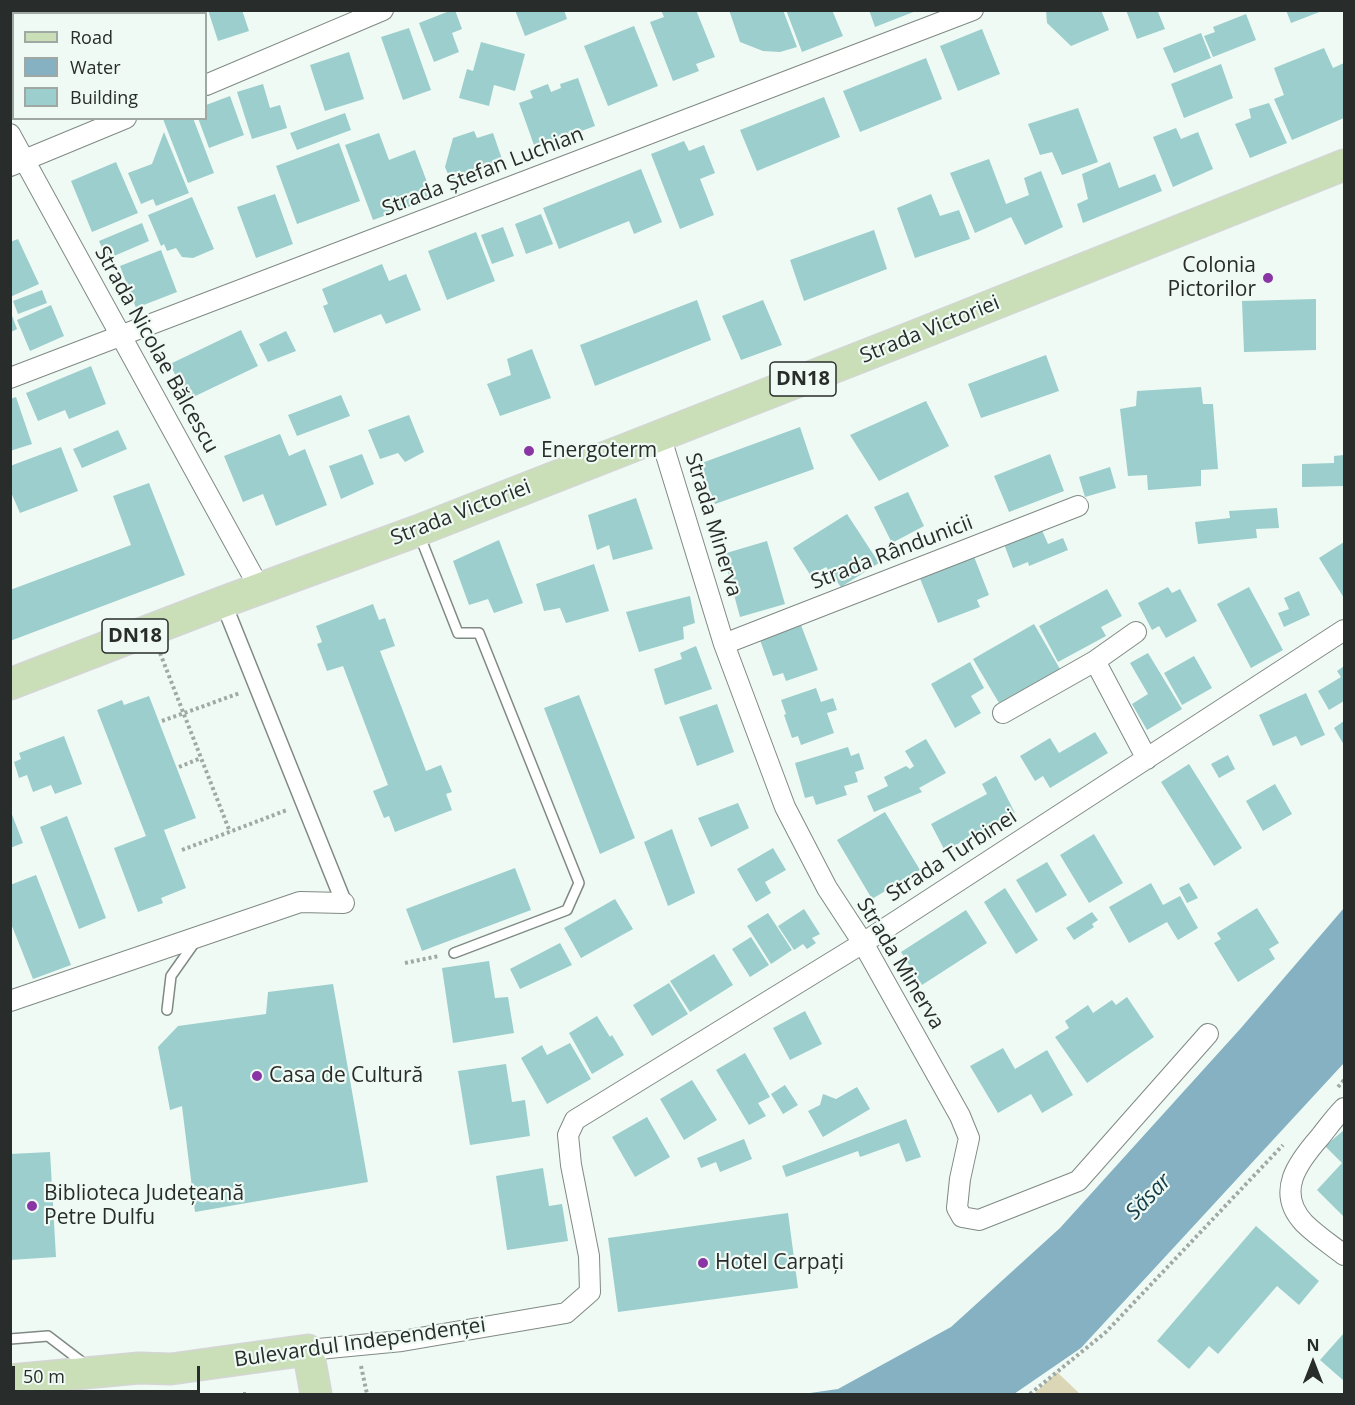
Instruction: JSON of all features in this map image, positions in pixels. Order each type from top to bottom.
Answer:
[{"type":"main road","name":"Strada Victoriei","points":[[10,684],[223,602],[417,531],[927,332],[1344,165]]},
{"type":"main road","name":"Bulevardul Independenței","points":[[10,1380],[139,1368],[171,1369],[308,1350]]},
{"type":"main road","points":[[308,1350],[316,1395]]},
{"type":"street","points":[[207,85],[383,10]]},
{"type":"street","name":"Strada Ștefan Luchian","points":[[10,378],[973,10]]},
{"type":"street","points":[[18,163],[121,120]]},
{"type":"street","name":"Strada Nicolae Bălcescu","points":[[10,134],[18,163],[120,336],[260,589]]},
{"type":"street","name":"Strada Minerva","points":[[660,435],[724,644],[785,807],[826,888],[862,943],[960,1116],[969,1138],[960,1179],[957,1208],[962,1217],[979,1220],[1078,1181],[1208,1034]]},
{"type":"street","name":"Strada Rândunicii","points":[[724,644],[1078,506]]},
{"type":"street","points":[[10,1001],[300,902],[344,903],[223,602]]},
{"type":"street","name":"Strada Turbinei","points":[[566,1313],[590,1292],[589,1256],[571,1165],[568,1135],[576,1120],[862,943],[1344,630]]},
{"type":"street","points":[[1003,713],[1095,661],[1136,632]]},
{"type":"street","points":[[1095,661],[1147,759]]},
{"type":"street","points":[[1344,1108],[1309,1149],[1294,1171],[1290,1190],[1294,1209],[1304,1223],[1344,1255]]},
{"type":"street","name":"Bulevardul Independenței","points":[[308,1350],[402,1341],[566,1313]]},
{"type":"lane","points":[[417,531],[458,633],[479,633],[579,883],[567,910],[454,953]]},
{"type":"lane","points":[[167,1010],[171,976],[200,935]]},
{"type":"lane","points":[[10,1339],[48,1336],[95,1372]]},
{"type":"path","points":[[151,630],[230,832]]},
{"type":"path","points":[[162,721],[258,687]]},
{"type":"path","points":[[179,767],[201,758]]},
{"type":"path","points":[[182,850],[304,803]]},
{"type":"path","points":[[405,963],[454,953]]},
{"type":"path","points":[[1333,1092],[1344,1080]]},
{"type":"path","points":[[1030,1395],[1106,1332],[1284,1144]]},
{"type":"path","points":[[358,1345],[366,1395]]},
{"type":"path","points":[[243,1395],[249,1395]]},
{"type":"shaded area","points":[[1057,1372],[1080,1394],[1034,1394]]},
{"type":"water","name":"Săsar","points":[[1344,908],[1344,1063],[1081,1348],[1014,1394],[803,1394],[838,1389],[951,1327],[1060,1228],[1241,1028]]},
{"type":"building","points":[[10,10],[29,10],[30,12],[12,12],[12,26],[10,26]]},
{"type":"building","points":[[208,10],[242,10],[249,31],[218,41]]},
{"type":"building","points":[[455,10],[462,29],[452,33],[459,52],[434,62],[419,23]]},
{"type":"building","points":[[515,10],[564,10],[567,19],[525,36]]},
{"type":"building","points":[[661,10],[696,10],[715,57],[696,64],[699,71],[673,81],[650,22],[664,17]]},
{"type":"building","points":[[729,10],[783,10],[797,47],[780,52],[763,51],[740,42]]},
{"type":"building","points":[[786,10],[832,10],[843,36],[802,52]]},
{"type":"building","points":[[869,10],[916,10],[916,11],[875,27]]},
{"type":"building","points":[[1046,10],[1101,10],[1109,30],[1071,46],[1047,23]]},
{"type":"building","points":[[1126,10],[1163,10],[1158,12],[1165,29],[1137,39]]},
{"type":"building","points":[[1286,10],[1322,10],[1322,11],[1291,23]]},
{"type":"building","points":[[1246,14],[1256,40],[1213,57],[1204,36],[1215,32],[1213,27]]},
{"type":"building","points":[[634,26],[658,86],[608,106],[584,46]]},
{"type":"building","points":[[409,28],[431,90],[403,100],[381,37]]},
{"type":"building","points":[[982,29],[1000,74],[958,91],[940,46]]},
{"type":"building","points":[[1201,33],[1211,58],[1174,73],[1163,48]]},
{"type":"building","points":[[481,42],[525,54],[515,91],[494,85],[489,106],[459,98],[467,69],[473,71]]},
{"type":"building","points":[[1324,48],[1333,68],[1344,63],[1344,118],[1292,140],[1274,99],[1284,95],[1274,68]]},
{"type":"building","points":[[349,52],[364,99],[325,111],[310,65]]},
{"type":"building","points":[[12,54],[12,85],[10,80],[10,55]]},
{"type":"building","points":[[926,58],[942,99],[860,132],[843,91]]},
{"type":"building","points":[[1221,64],[1233,98],[1184,118],[1171,84]]},
{"type":"building","points":[[578,78],[595,126],[535,148],[519,103],[533,98],[530,91],[548,84],[551,92],[561,88],[560,84]]},
{"type":"building","points":[[263,84],[270,108],[280,105],[287,128],[252,139],[237,92]]},
{"type":"building","points":[[230,96],[244,135],[209,148],[199,120],[207,120],[207,105]]},
{"type":"building","points":[[824,97],[840,137],[757,171],[740,130]]},
{"type":"building","points":[[1269,103],[1287,143],[1250,158],[1235,124],[1251,118],[1249,109]]},
{"type":"building","points":[[1078,108],[1098,162],[1062,175],[1052,152],[1040,155],[1028,124]]},
{"type":"building","points":[[345,113],[351,130],[297,150],[290,133]]},
{"type":"building","points":[[163,120],[194,120],[214,173],[188,183]]},
{"type":"building","points":[[1176,128],[1181,139],[1198,132],[1213,169],[1173,187],[1153,137]]},
{"type":"building","points":[[474,131],[477,138],[493,133],[502,159],[475,169],[477,178],[453,186],[445,167],[453,138]]},
{"type":"building","points":[[164,132],[189,193],[156,206],[153,199],[141,204],[128,173],[152,164]]},
{"type":"building","points":[[379,133],[389,160],[415,150],[433,198],[373,220],[345,145]]},
{"type":"building","points":[[684,141],[689,151],[704,145],[715,173],[700,179],[714,215],[680,229],[651,154]]},
{"type":"building","points":[[339,143],[360,201],[297,224],[276,166]]},
{"type":"building","points":[[989,159],[1006,204],[1029,195],[1024,178],[1041,171],[1063,227],[1025,245],[1011,217],[975,233],[950,173]]},
{"type":"building","points":[[116,162],[138,213],[92,232],[71,181]]},
{"type":"building","points":[[1110,162],[1119,188],[1155,174],[1162,191],[1083,223],[1077,204],[1088,199],[1082,174]]},
{"type":"building","points":[[641,169],[662,222],[634,234],[629,221],[559,249],[543,208]]},
{"type":"building","points":[[275,194],[293,244],[256,258],[237,207]]},
{"type":"building","points":[[931,194],[940,216],[959,210],[970,239],[915,258],[897,208]]},
{"type":"building","points":[[192,197],[214,249],[193,258],[182,257],[176,248],[167,251],[164,244],[161,246],[148,215]]},
{"type":"building","points":[[541,214],[553,244],[526,254],[515,224]]},
{"type":"building","points":[[142,223],[149,241],[107,259],[99,241]]},
{"type":"building","points":[[503,227],[514,256],[492,264],[481,235]]},
{"type":"building","points":[[874,230],[887,269],[804,301],[790,260]]},
{"type":"building","points":[[476,232],[495,281],[447,300],[428,251]]},
{"type":"building","points":[[18,239],[39,284],[10,297],[10,242]]},
{"type":"building","points":[[161,250],[177,292],[136,308],[120,266]]},
{"type":"building","points":[[382,264],[389,281],[406,274],[421,310],[386,324],[381,314],[334,333],[323,306],[328,304],[322,289]]},
{"type":"building","points":[[42,290],[47,303],[18,314],[13,301]]},
{"type":"building","points":[[1316,299],[1316,350],[1244,352],[1242,301]]},
{"type":"building","points":[[697,300],[711,340],[595,386],[580,345]]},
{"type":"building","points":[[763,300],[782,345],[741,360],[722,316]]},
{"type":"building","points":[[51,305],[64,336],[30,351],[17,320]]},
{"type":"building","points":[[11,313],[17,329],[11,332]]},
{"type":"building","points":[[241,330],[258,366],[187,400],[170,364]]},
{"type":"building","points":[[286,331],[296,351],[268,362],[259,344]]},
{"type":"building","points":[[532,349],[551,398],[500,416],[487,384],[511,375],[507,359]]},
{"type":"building","points":[[1046,355],[1059,391],[981,418],[968,384]]},
{"type":"building","points":[[91,366],[106,404],[69,419],[65,410],[38,421],[26,393]]},
{"type":"building","points":[[1201,387],[1203,404],[1213,404],[1218,469],[1201,470],[1201,486],[1148,490],[1147,475],[1128,476],[1120,409],[1136,406],[1137,391]]},
{"type":"building","points":[[341,395],[350,416],[297,436],[288,415]]},
{"type":"building","points":[[16,397],[32,444],[10,451],[10,399]]},
{"type":"building","points":[[926,401],[949,446],[879,481],[850,435]]},
{"type":"building","points":[[409,415],[424,452],[405,462],[398,453],[380,459],[368,430]]},
{"type":"building","points":[[800,427],[814,469],[715,504],[699,464]]},
{"type":"building","points":[[118,430],[127,449],[82,468],[73,449]]},
{"type":"building","points":[[280,434],[289,456],[305,449],[327,505],[276,526],[263,494],[243,502],[224,456]]},
{"type":"building","points":[[61,447],[78,491],[20,513],[10,490],[10,466]]},
{"type":"building","points":[[362,454],[374,484],[341,499],[329,466]]},
{"type":"building","points":[[1050,454],[1064,491],[1009,512],[994,476]]},
{"type":"building","points":[[1344,455],[1344,486],[1302,487],[1302,464],[1334,463],[1334,456]]},
{"type":"building","points":[[1110,467],[1116,488],[1085,497],[1079,477]]},
{"type":"building","points":[[149,483],[185,575],[10,641],[10,590],[131,545],[113,496]]},
{"type":"building","points":[[908,492],[924,526],[892,543],[874,507]]},
{"type":"building","points":[[636,498],[653,549],[613,560],[609,545],[597,550],[588,515]]},
{"type":"building","points":[[1277,508],[1279,528],[1256,529],[1257,538],[1198,544],[1195,522],[1230,518],[1229,511]]},
{"type":"building","points":[[847,514],[879,563],[841,587],[826,567],[811,576],[793,548]]},
{"type":"building","points":[[1041,528],[1048,544],[1063,538],[1068,550],[1029,566],[1028,562],[1013,568],[1004,544]]},
{"type":"building","points":[[499,540],[523,603],[494,613],[488,599],[469,605],[453,561]]},
{"type":"building","points":[[767,541],[785,604],[740,617],[723,554]]},
{"type":"building","points":[[1344,542],[1344,598],[1319,558]]},
{"type":"building","points":[[973,554],[989,595],[977,600],[980,607],[938,623],[919,576]]},
{"type":"building","points":[[594,564],[609,611],[566,623],[560,608],[544,611],[536,584]]},
{"type":"building","points":[[1168,587],[1172,593],[1180,589],[1197,621],[1166,638],[1159,626],[1152,630],[1138,603]]},
{"type":"building","points":[[1249,587],[1283,650],[1251,668],[1217,604]]},
{"type":"building","points":[[1107,589],[1122,616],[1101,627],[1106,636],[1058,662],[1039,626]]},
{"type":"building","points":[[1299,591],[1310,615],[1284,627],[1278,613],[1289,609],[1284,598]]},
{"type":"building","points":[[690,596],[695,623],[683,627],[684,639],[639,652],[626,612]]},
{"type":"building","points":[[373,604],[379,620],[385,618],[395,646],[380,651],[426,771],[441,765],[452,792],[446,794],[452,810],[395,832],[389,816],[384,818],[373,791],[388,785],[343,666],[327,671],[317,644],[322,642],[316,626]]},
{"type":"building","points":[[1034,624],[1060,669],[999,703],[973,659]]},
{"type":"building","points":[[801,625],[818,670],[786,681],[783,673],[773,676],[760,640]]},
{"type":"building","points":[[696,646],[712,689],[665,705],[654,669],[682,659],[680,653]]},
{"type":"building","points":[[1148,653],[1182,709],[1147,730],[1132,704],[1148,694],[1130,663]]},
{"type":"building","points":[[1194,656],[1212,688],[1182,705],[1164,673]]},
{"type":"building","points":[[970,662],[984,688],[971,696],[981,713],[955,728],[931,684]]},
{"type":"building","points":[[1344,666],[1344,701],[1329,710],[1318,691],[1341,677],[1337,671]]},
{"type":"building","points":[[816,688],[821,702],[833,698],[837,710],[827,713],[834,733],[801,745],[798,736],[792,738],[781,700]]},
{"type":"building","points":[[1306,693],[1325,735],[1301,746],[1296,736],[1273,746],[1259,715]]},
{"type":"building","points":[[579,695],[635,838],[600,854],[544,708]]},
{"type":"building","points":[[149,696],[196,818],[164,830],[186,888],[161,898],[163,903],[138,912],[114,848],[146,836],[97,710],[122,700],[124,705]]},
{"type":"building","points":[[717,704],[734,752],[697,766],[679,717]]},
{"type":"building","points":[[1344,721],[1344,745],[1334,728]]},
{"type":"building","points":[[1095,732],[1108,753],[1050,788],[1043,776],[1035,781],[1020,756],[1050,738],[1059,753]]},
{"type":"building","points":[[64,736],[82,784],[55,794],[51,785],[33,792],[27,775],[19,778],[14,762],[21,759],[19,753]]},
{"type":"building","points":[[926,739],[946,773],[919,788],[922,792],[874,812],[867,796],[888,786],[884,777],[906,766],[910,769],[914,766],[905,751]]},
{"type":"building","points":[[848,747],[851,756],[859,753],[864,769],[855,772],[858,782],[844,786],[847,795],[816,805],[813,796],[805,798],[795,763]]},
{"type":"building","points":[[1228,755],[1235,769],[1219,778],[1211,764]]},
{"type":"building","points":[[1189,764],[1242,848],[1214,866],[1161,782]]},
{"type":"building","points":[[996,776],[1015,813],[945,851],[931,824],[987,794],[982,784]]},
{"type":"building","points":[[1275,784],[1292,814],[1263,831],[1246,801]]},
{"type":"building","points":[[738,803],[749,828],[711,847],[698,818]]},
{"type":"building","points":[[885,812],[920,870],[872,899],[837,840]]},
{"type":"building","points":[[10,813],[23,843],[10,848]]},
{"type":"building","points":[[67,816],[106,918],[79,929],[40,827]]},
{"type":"building","points":[[672,829],[695,893],[668,906],[644,842]]},
{"type":"building","points":[[1094,834],[1123,883],[1089,903],[1060,855]]},
{"type":"building","points":[[773,848],[786,870],[765,882],[771,893],[756,902],[737,869]]},
{"type":"building","points":[[1047,862],[1067,895],[1036,913],[1016,880]]},
{"type":"building","points":[[515,868],[531,910],[422,951],[406,909]]},
{"type":"building","points":[[36,875],[71,965],[33,979],[10,921],[10,885]]},
{"type":"building","points":[[1151,883],[1163,905],[1180,896],[1198,928],[1178,940],[1167,922],[1129,943],[1109,907]]},
{"type":"building","points":[[1189,883],[1198,898],[1187,903],[1179,888]]},
{"type":"building","points":[[1005,888],[1038,940],[1016,954],[984,902]]},
{"type":"building","points":[[615,899],[633,929],[581,958],[564,928]]},
{"type":"building","points":[[1257,908],[1279,943],[1269,949],[1275,959],[1238,982],[1214,943],[1221,939],[1217,933]]},
{"type":"building","points":[[804,909],[820,934],[812,938],[816,943],[807,949],[803,944],[794,950],[778,926]]},
{"type":"building","points":[[966,910],[987,943],[922,985],[901,952]]},
{"type":"building","points":[[1092,912],[1098,920],[1092,924],[1094,927],[1074,940],[1066,928]]},
{"type":"building","points":[[768,913],[792,950],[771,964],[747,926]]},
{"type":"building","points":[[751,937],[769,965],[750,977],[732,949]]},
{"type":"building","points":[[560,943],[572,965],[520,989],[510,969]]},
{"type":"building","points":[[714,954],[733,985],[690,1012],[670,981]]},
{"type":"building","points":[[489,961],[495,998],[508,997],[514,1033],[453,1043],[442,968]]},
{"type":"building","points":[[669,983],[688,1014],[652,1036],[633,1005]]},
{"type":"building","name":"Casa de Cultură","points":[[333,984],[368,1182],[195,1212],[182,1106],[170,1110],[158,1047],[178,1026],[266,1014],[268,992]]},
{"type":"building","points":[[1127,997],[1154,1037],[1087,1083],[1055,1037],[1069,1028],[1065,1021],[1088,1005],[1093,1013],[1112,1000],[1116,1005]]},
{"type":"building","points":[[805,1011],[822,1044],[790,1060],[773,1028]]},
{"type":"building","points":[[597,1016],[624,1055],[592,1074],[569,1033]]},
{"type":"building","points":[[570,1043],[591,1079],[547,1104],[521,1058],[542,1045],[547,1055]]},
{"type":"building","points":[[1003,1048],[1015,1069],[1047,1050],[1073,1095],[1042,1113],[1031,1094],[998,1113],[970,1066]]},
{"type":"building","points":[[745,1053],[770,1097],[758,1103],[766,1116],[749,1125],[716,1070]]},
{"type":"building","points":[[506,1064],[512,1102],[525,1100],[530,1136],[470,1145],[458,1071]]},
{"type":"building","points":[[692,1080],[717,1120],[684,1140],[660,1099]]},
{"type":"building","points":[[785,1085],[798,1105],[783,1114],[771,1094]]},
{"type":"building","points":[[857,1087],[870,1109],[823,1137],[808,1111],[820,1105],[823,1094],[836,1099]]},
{"type":"building","points":[[647,1117],[670,1157],[635,1177],[612,1137]]},
{"type":"building","points":[[906,1119],[921,1157],[906,1162],[899,1143],[860,1157],[858,1151],[786,1177],[782,1166]]},
{"type":"building","points":[[1344,1130],[1344,1217],[1317,1190],[1342,1163],[1325,1146]]},
{"type":"building","points":[[744,1139],[752,1159],[720,1172],[716,1162],[701,1168],[697,1158]]},
{"type":"building","name":"Biblioteca Județeană Petre Dulfu","points":[[50,1152],[56,1257],[10,1260],[10,1154]]},
{"type":"building","points":[[543,1168],[549,1206],[562,1204],[568,1241],[507,1250],[496,1176]]},
{"type":"building","name":"Hotel Carpați","points":[[788,1213],[798,1288],[618,1312],[608,1238]]},
{"type":"building","points":[[1256,1226],[1319,1281],[1299,1305],[1277,1286],[1218,1354],[1209,1346],[1189,1369],[1157,1341]]},
{"type":"building","points":[[1344,1333],[1344,1381],[1320,1360]]},
{"type":"place","name":"Colonia Pictorilor","points":[[1268,278]]},
{"type":"place","name":"Energoterm","points":[[529,451]]},
{"type":"place","name":"Casa de Cultură","points":[[257,1076]]},
{"type":"place","name":"Biblioteca Județeană Petre Dulfu","points":[[32,1206]]},
{"type":"place","name":"Hotel Carpați","points":[[703,1263]]}]
